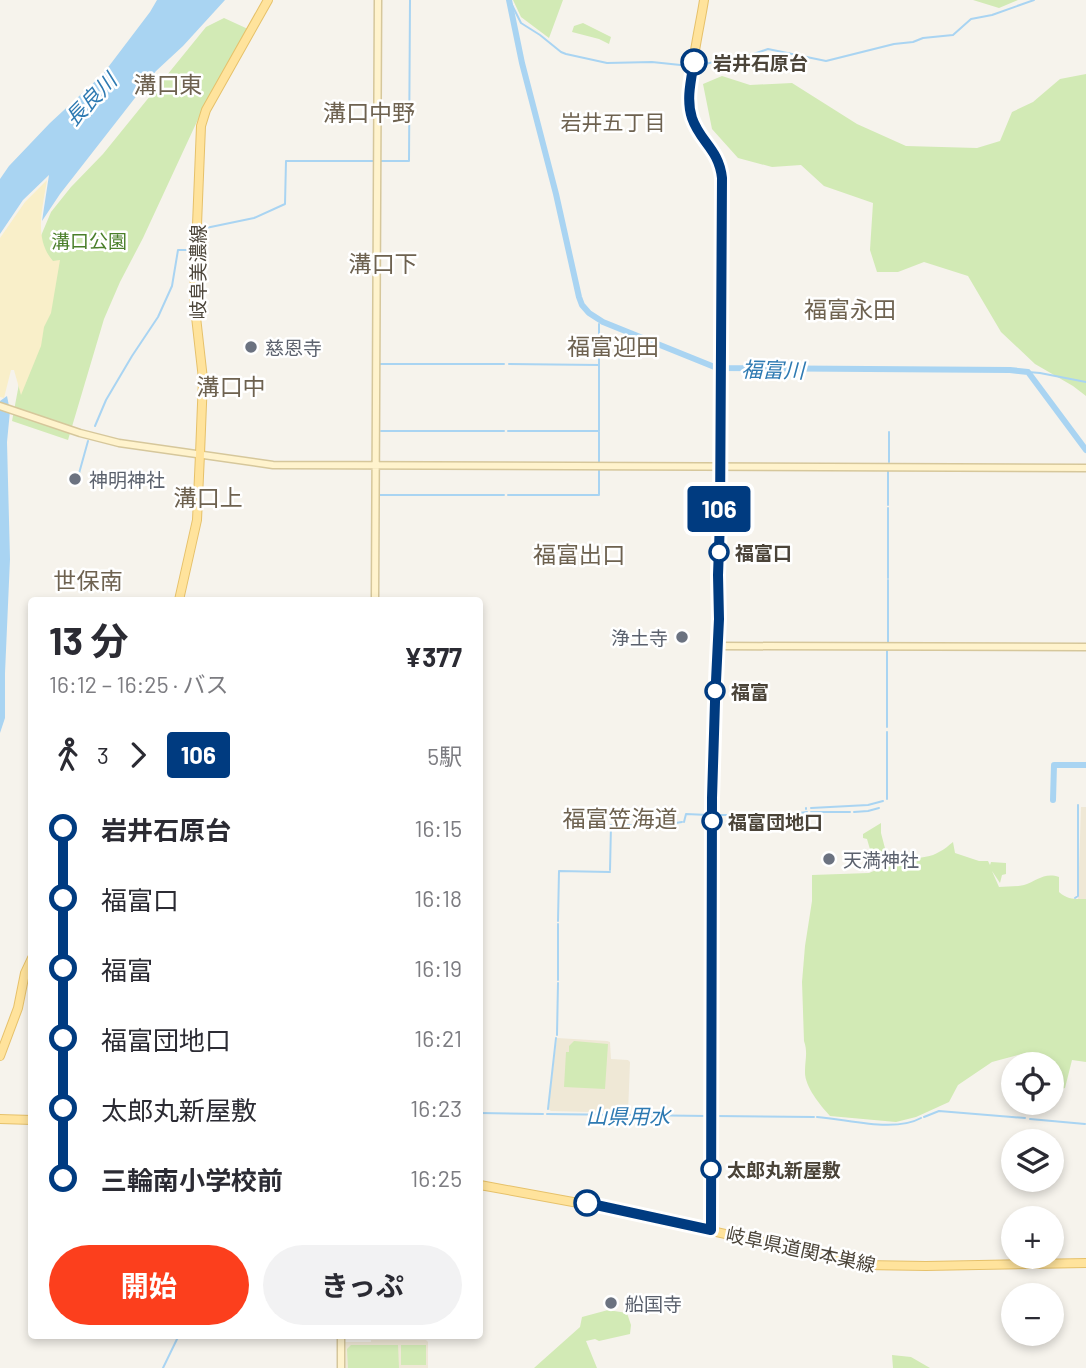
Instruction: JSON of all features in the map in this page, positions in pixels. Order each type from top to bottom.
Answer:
[{"type":"main road","name":"岐阜美濃線","points":[[180,597],[197,520],[200,454],[202,376],[194,299],[201,126],[206,110],[268,0]]},
{"type":"main road","points":[[704,0],[689,101],[692,119],[715,152],[721,168],[719,619],[712,798],[711,1230]]},
{"type":"main road","points":[[0,1056],[18,1008],[28,966]]},
{"type":"main road","points":[[0,1119],[28,1120]]},
{"type":"main road","name":"岐阜県道関本巣線","points":[[483,1186],[587,1203],[864,1265],[1086,1263]]},
{"type":"street","points":[[375,597],[378,0]]},
{"type":"street","points":[[0,406],[80,433],[120,443],[273,465],[1086,468]]},
{"type":"street","points":[[717,646],[1086,647]]},
{"type":"street","points":[[341,1339],[341,1368]]},
{"type":"shaded area","points":[[1081,807],[1086,807],[1086,899],[1078,899]]},
{"type":"shaded area","points":[[557,1038],[607,1041],[610,1042],[611,1059],[630,1062],[628,1113],[548,1109]]},
{"type":"shaded area","points":[[426,1340],[428,1368],[343,1368],[345,1342]]},
{"type":"green space","points":[[513,0],[563,0],[549,38],[521,17]]},
{"type":"green space","points":[[973,0],[1018,0],[999,8]]},
{"type":"green space","name":"溝口公園","points":[[224,18],[248,29],[200,115],[120,282],[104,319],[68,440],[12,421],[22,368],[35,250],[51,212],[103,154],[206,27]]},
{"type":"green space","points":[[583,23],[611,37],[609,44],[572,32],[574,26]]},
{"type":"green space","points":[[1086,74],[1086,396],[1035,364],[1001,332],[968,276],[924,262],[898,272],[877,272],[870,250],[873,203],[824,186],[801,165],[772,167],[738,158],[712,129],[703,84],[722,76],[750,85],[792,83],[857,124],[906,146],[977,148],[1000,141],[1012,112],[1033,102],[1060,79]]},
{"type":"green space","points":[[881,823],[887,856],[906,858],[934,855],[953,842],[955,853],[979,861],[988,861],[990,865],[991,862],[1006,863],[1006,874],[1002,875],[1000,883],[992,871],[999,887],[1024,885],[1045,876],[1054,876],[1059,877],[1059,892],[1062,895],[1086,899],[1086,1062],[1072,1060],[1065,1088],[1064,1052],[1001,1052],[1001,1060],[992,1062],[958,1085],[949,1102],[916,1117],[896,1122],[830,1116],[817,1101],[805,1077],[802,982],[812,901],[812,875],[869,873],[876,870],[863,834]]},
{"type":"green space","points":[[574,1041],[608,1044],[605,1089],[564,1087],[566,1052],[569,1052],[569,1046]]},
{"type":"green space","points":[[608,1310],[627,1313],[631,1325],[630,1334],[586,1341],[597,1368],[534,1368],[580,1327],[582,1317]]},
{"type":"green space","points":[[351,1345],[398,1345],[399,1368],[348,1368],[347,1349]]},
{"type":"green space","points":[[401,1345],[426,1345],[426,1365],[401,1365]]},
{"type":"green space","points":[[892,1355],[911,1357],[930,1368],[893,1368]]},
{"type":"sand","points":[[47,180],[41,232],[47,252],[53,261],[60,260],[51,313],[21,395],[14,370],[11,370],[4,398],[0,397],[0,238],[25,202]]},
{"type":"water","name":"長良川","points":[[157,0],[225,0],[156,71],[42,221],[49,175],[23,200],[0,234],[0,179],[50,123],[103,74]]},
{"type":"water","points":[[7,396],[10,411],[7,442],[10,559],[5,718],[0,733],[0,401]]},
{"type":"waterway","points":[[380,161],[409,161],[410,0]]},
{"type":"waterway","name":"福富川","points":[[509,0],[579,297],[589,313],[603,322],[717,368],[1028,372],[1086,450]]},
{"type":"waterway","points":[[696,66],[742,58],[768,49],[826,61],[923,38],[953,35],[971,19],[992,15],[1034,0]]},
{"type":"waterway","points":[[510,1],[521,23],[566,54],[607,63],[652,62],[690,66]]},
{"type":"waterway","points":[[201,229],[254,218],[285,204],[286,161],[373,161]]},
{"type":"waterway","points":[[95,426],[106,400],[158,317],[172,286],[178,250],[191,250]]},
{"type":"waterway","points":[[509,364],[599,365],[599,324]]},
{"type":"waterway","points":[[379,364],[504,364]]},
{"type":"waterway","points":[[508,431],[599,431],[599,365]]},
{"type":"waterway","points":[[1028,372],[1086,382]]},
{"type":"waterway","points":[[381,431],[504,431]]},
{"type":"waterway","points":[[599,432],[599,462]]},
{"type":"waterway","name":"山県用水","points":[[889,432],[889,462]]},
{"type":"waterway","points":[[78,477],[88,441]]},
{"type":"waterway","points":[[508,495],[599,495],[599,470]]},
{"type":"waterway","name":"山県用水","points":[[888,471],[888,505]]},
{"type":"waterway","points":[[380,495],[504,495]]},
{"type":"waterway","name":"山県用水","points":[[888,508],[888,578]]},
{"type":"waterway","name":"山県用水","points":[[888,580],[888,644]]},
{"type":"waterway","name":"山県用水","points":[[887,651],[887,727]]},
{"type":"waterway","name":"山県用水","points":[[887,732],[887,799]]},
{"type":"waterway","name":"福富川","points":[[1053,800],[1054,765],[1086,765]]},
{"type":"waterway","name":"山県用水","points":[[811,808],[868,805],[883,801]]},
{"type":"waterway","points":[[1075,898],[1078,896],[1078,805]]},
{"type":"waterway","points":[[854,812],[879,808]]},
{"type":"waterway","name":"山県用水","points":[[715,815],[784,815],[807,812]]},
{"type":"waterway","points":[[811,812],[850,812]]},
{"type":"waterway","name":"山県用水","points":[[684,822],[686,814],[708,815]]},
{"type":"waterway","name":"山県用水","points":[[614,825],[656,826],[682,822]]},
{"type":"waterway","name":"山県用水","points":[[610,870],[611,825]]},
{"type":"waterway","name":"山県用水","points":[[558,921],[559,871],[610,872]]},
{"type":"waterway","name":"山県用水","points":[[558,924],[558,980]]},
{"type":"waterway","name":"山県用水","points":[[557,1035],[558,983]]},
{"type":"waterway","name":"山県用水","points":[[548,1109],[556,1038]]},
{"type":"waterway","name":"山県用水","points":[[924,1117],[939,1111],[1025,1118]]},
{"type":"waterway","name":"山県用水","points":[[483,1113],[543,1114]]},
{"type":"waterway","name":"山県用水","points":[[547,1114],[707,1116]]},
{"type":"waterway","name":"山県用水","points":[[716,1116],[814,1117]]},
{"type":"waterway","name":"山県用水","points":[[817,1117],[884,1125],[921,1118]]},
{"type":"waterway","name":"山県用水","points":[[1030,1119],[1085,1124]]},
{"type":"waterway","name":"山県用水","points":[[163,1368],[177,1339]]},
{"type":"bus line","name":"106","points":[[587,1203],[711,1230],[711,872],[719,619],[722,178],[718,159],[692,119],[689,101],[694,62]]},
{"type":"place","name":"岩井石原台","points":[[694,62]]},
{"type":"place","name":"慈恩寺","points":[[251,347]]},
{"type":"place","name":"神明神社","points":[[75,479]]},
{"type":"place","name":"福富口","points":[[719,552]]},
{"type":"place","name":"浄土寺","points":[[682,637]]},
{"type":"place","name":"福富","points":[[715,691]]},
{"type":"place","name":"福富団地口","points":[[712,821]]},
{"type":"place","name":"天満神社","points":[[829,859]]},
{"type":"place","name":"太郎丸新屋敷","points":[[711,1169]]},
{"type":"place","name":"船国寺","points":[[611,1303]]},
{"type":"district","name":"溝口東","points":[[168,84]]},
{"type":"district","name":"溝口中野","points":[[369,112]]},
{"type":"district","name":"岩井五丁目","points":[[613,121]]},
{"type":"district","name":"溝口下","points":[[383,263]]},
{"type":"district","name":"福富永田","points":[[850,309]]},
{"type":"district","name":"福富迎田","points":[[613,346]]},
{"type":"district","name":"溝口中","points":[[231,386]]},
{"type":"district","name":"溝口上","points":[[208,497]]},
{"type":"district","name":"福富出口","points":[[579,554]]},
{"type":"district","name":"世保南","points":[[88,580]]},
{"type":"district","name":"福富笠海道","points":[[620,818]]}]
